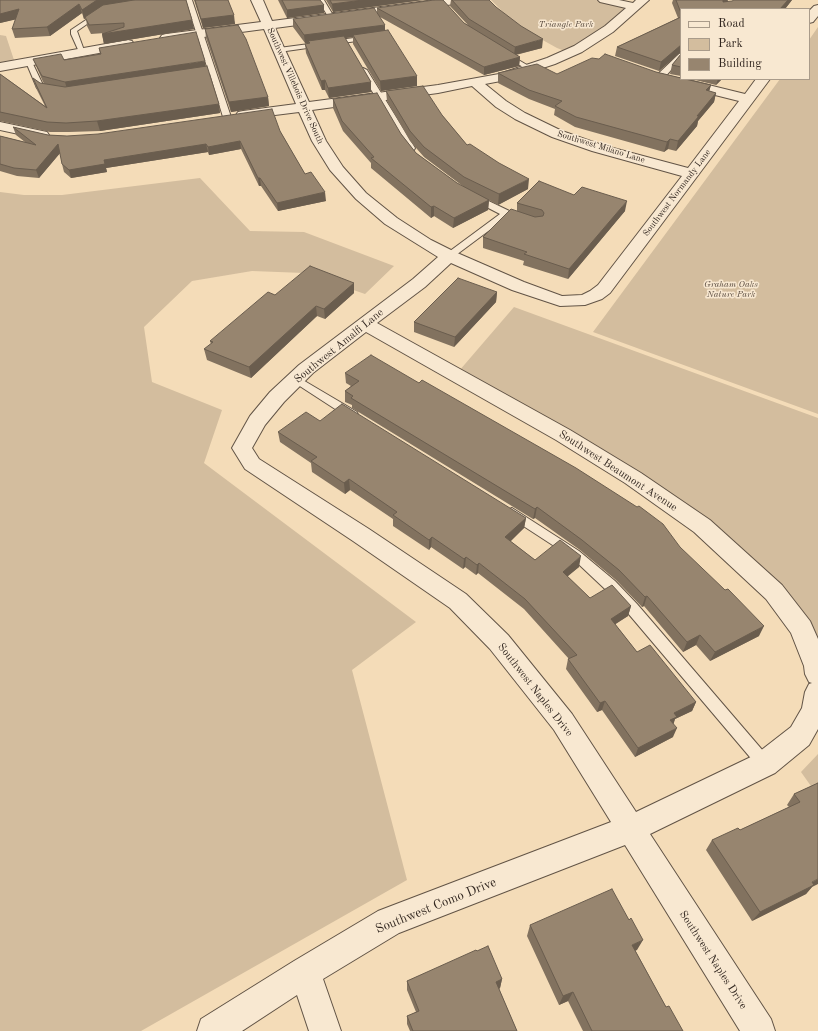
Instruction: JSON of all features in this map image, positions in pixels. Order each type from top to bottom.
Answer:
[{"type":"street","name":"Southwest Villebois Drive South","points":[[257,0],[319,141],[337,170],[361,196],[397,225],[449,256],[544,296],[560,300],[585,300]]},
{"type":"street","points":[[155,40],[331,17],[444,5],[462,0]]},
{"type":"street","points":[[604,0],[639,3]]},
{"type":"street","points":[[212,119],[476,83],[530,68],[578,49],[610,29],[639,3]]},
{"type":"street","points":[[810,18],[818,8]]},
{"type":"street","points":[[0,67],[141,42]]},
{"type":"street","points":[[578,49],[594,54]]},
{"type":"street","points":[[645,72],[748,99]]},
{"type":"street","name":"Southwest Normandy Lane","points":[[585,300],[604,289],[762,80]]},
{"type":"street","name":"Southwest Milano Lane","points":[[476,83],[501,104],[534,124],[557,134],[597,148],[691,174]]},
{"type":"street","points":[[0,126],[57,137]]},
{"type":"street","name":"Southwest Amalfi Lane","points":[[242,448],[257,421],[277,397],[296,379],[330,350],[419,283],[449,256]]},
{"type":"street","name":"Southwest Beaumont Avenue","points":[[365,324],[563,435],[633,478],[702,526],[774,592],[801,628],[817,666],[818,674]]},
{"type":"street","name":"Southwest Naples Drive","points":[[242,448],[252,464],[361,535],[458,601],[499,642],[563,722],[759,1031]]},
{"type":"street","points":[[630,829],[765,764],[800,736],[814,711],[818,692]]},
{"type":"street","name":"Southwest Como Drive","points":[[213,1031],[305,972],[388,922],[630,829]]},
{"type":"street","points":[[305,972],[325,1031]]},
{"type":"lane","points":[[189,0],[227,117]]},
{"type":"lane","points":[[321,0],[331,17]]},
{"type":"lane","points":[[82,53],[74,34],[74,30],[102,11],[109,9]]},
{"type":"lane","points":[[279,50],[348,45],[375,37]]},
{"type":"lane","points":[[497,49],[530,68]]},
{"type":"lane","points":[[660,77],[680,55]]},
{"type":"lane","points":[[29,62],[40,86],[60,92]]},
{"type":"lane","points":[[358,62],[406,143],[416,154]]},
{"type":"lane","points":[[189,76],[212,72]]},
{"type":"lane","points":[[467,193],[506,214],[531,222]]},
{"type":"lane","points":[[449,256],[506,214]]},
{"type":"lane","points":[[296,379],[364,421]]},
{"type":"lane","points":[[499,505],[557,541],[575,554],[610,585],[637,613],[765,764]]},
{"type":"green space","name":"Triangle Park","points":[[491,0],[604,0],[635,7],[570,53],[557,48],[530,33],[509,18]]},
{"type":"green space","name":"Graham Oaks Nature Park","points":[[818,27],[818,414],[593,332],[779,80],[810,80],[810,39]]},
{"type":"green space","points":[[0,35],[6,36],[14,60],[0,63]]},
{"type":"green space","points":[[200,178],[250,231],[304,232],[394,266],[365,294],[304,273],[252,271],[192,281],[144,327],[152,382],[222,410],[204,463],[416,622],[352,670],[407,880],[141,1031],[0,1031],[0,192],[24,195],[62,195]]},
{"type":"green space","points":[[514,307],[818,418],[818,637],[807,621],[761,570],[459,371]]},
{"type":"green space","points":[[818,754],[818,796],[801,772]]},
{"type":"building","points":[[0,0],[97,0],[82,10],[79,4],[47,27],[12,29],[19,9],[0,14]]},
{"type":"building","points":[[134,0],[186,0],[192,20],[102,34],[124,27],[124,23],[89,25],[85,17],[103,5]]},
{"type":"building","points":[[195,0],[228,0],[234,15],[201,19]]},
{"type":"building","points":[[282,0],[320,0],[324,5],[287,10]]},
{"type":"building","points":[[330,0],[363,0],[332,4]]},
{"type":"building","points":[[443,0],[464,23],[520,57],[484,67],[377,8]]},
{"type":"building","points":[[452,0],[489,0],[521,26],[543,39],[515,47],[469,19]]},
{"type":"building","points":[[676,0],[723,0],[723,2],[734,0],[788,0],[781,8],[680,8],[680,10]]},
{"type":"building","points":[[374,8],[385,25],[304,35],[293,19]]},
{"type":"building","points":[[680,17],[680,46],[661,62],[617,47]]},
{"type":"building","points":[[238,25],[246,39],[268,97],[229,102],[205,29]]},
{"type":"building","points":[[388,30],[417,76],[380,81],[353,35]]},
{"type":"building","points":[[196,32],[205,61],[65,82],[42,76],[33,59],[61,54],[64,60],[101,54],[99,48]]},
{"type":"building","points":[[344,36],[371,82],[328,88],[325,80],[321,81],[305,44],[310,43],[308,41]]},
{"type":"building","points":[[605,54],[656,72],[680,78],[680,80],[689,80],[711,85],[706,90],[716,93],[678,141],[670,139],[667,142],[576,117],[555,106],[562,101],[529,90],[498,73],[537,64],[557,74],[592,58],[599,59]]},
{"type":"building","points":[[680,55],[680,67],[672,65]]},
{"type":"building","points":[[207,66],[219,104],[97,121],[66,123],[47,122],[0,112],[0,74],[47,108],[33,78],[40,83],[65,87]]},
{"type":"building","points":[[423,86],[442,115],[467,145],[470,144],[499,163],[529,179],[499,194],[464,177],[424,147],[410,131],[386,91]]},
{"type":"building","points":[[377,93],[401,134],[416,153],[457,183],[489,200],[454,218],[434,206],[431,207],[371,158],[374,157],[342,121],[333,99]]},
{"type":"building","points":[[272,109],[280,131],[305,174],[311,172],[325,192],[277,203],[260,178],[258,178],[240,141],[208,147],[206,144],[104,160],[105,164],[69,170],[62,164],[58,144],[36,170],[14,168],[0,164],[0,136],[36,145],[13,127],[48,135],[67,136],[98,134]]},
{"type":"building","points":[[539,181],[574,195],[582,187],[627,201],[569,269],[524,254],[527,252],[483,237],[511,209],[535,217],[543,216],[544,213],[542,210],[517,203]]},
{"type":"building","points":[[310,266],[354,283],[324,309],[316,306],[249,367],[204,349],[213,342],[210,341],[268,292],[275,295]]},
{"type":"building","points":[[458,278],[497,292],[455,337],[414,322]]},
{"type":"building","points":[[371,355],[419,383],[422,380],[576,468],[637,507],[639,506],[663,524],[680,547],[725,590],[728,589],[764,626],[715,652],[700,635],[687,642],[647,596],[645,597],[619,570],[582,540],[537,507],[535,509],[351,398],[353,396],[345,391],[359,381],[345,373]]},
{"type":"building","points":[[342,404],[526,518],[505,537],[535,560],[560,540],[581,556],[563,572],[590,598],[612,585],[631,606],[611,619],[637,652],[650,645],[696,702],[674,713],[677,717],[670,720],[677,728],[638,748],[605,701],[600,703],[568,659],[577,655],[525,599],[479,563],[477,565],[466,557],[464,559],[432,537],[429,540],[393,515],[397,512],[349,479],[344,483],[311,461],[317,457],[278,432],[306,412],[320,421]]},
{"type":"building","points":[[818,783],[818,879],[812,882],[814,885],[760,912],[712,840],[738,828],[740,830],[800,802],[794,794]]},
{"type":"building","points":[[612,889],[629,920],[631,918],[643,940],[632,945],[666,1007],[669,1006],[683,1031],[592,1031],[573,992],[563,996],[530,925]]},
{"type":"building","points":[[488,946],[502,979],[496,982],[517,1031],[413,1031],[407,1016],[419,1011],[407,981]]}]
